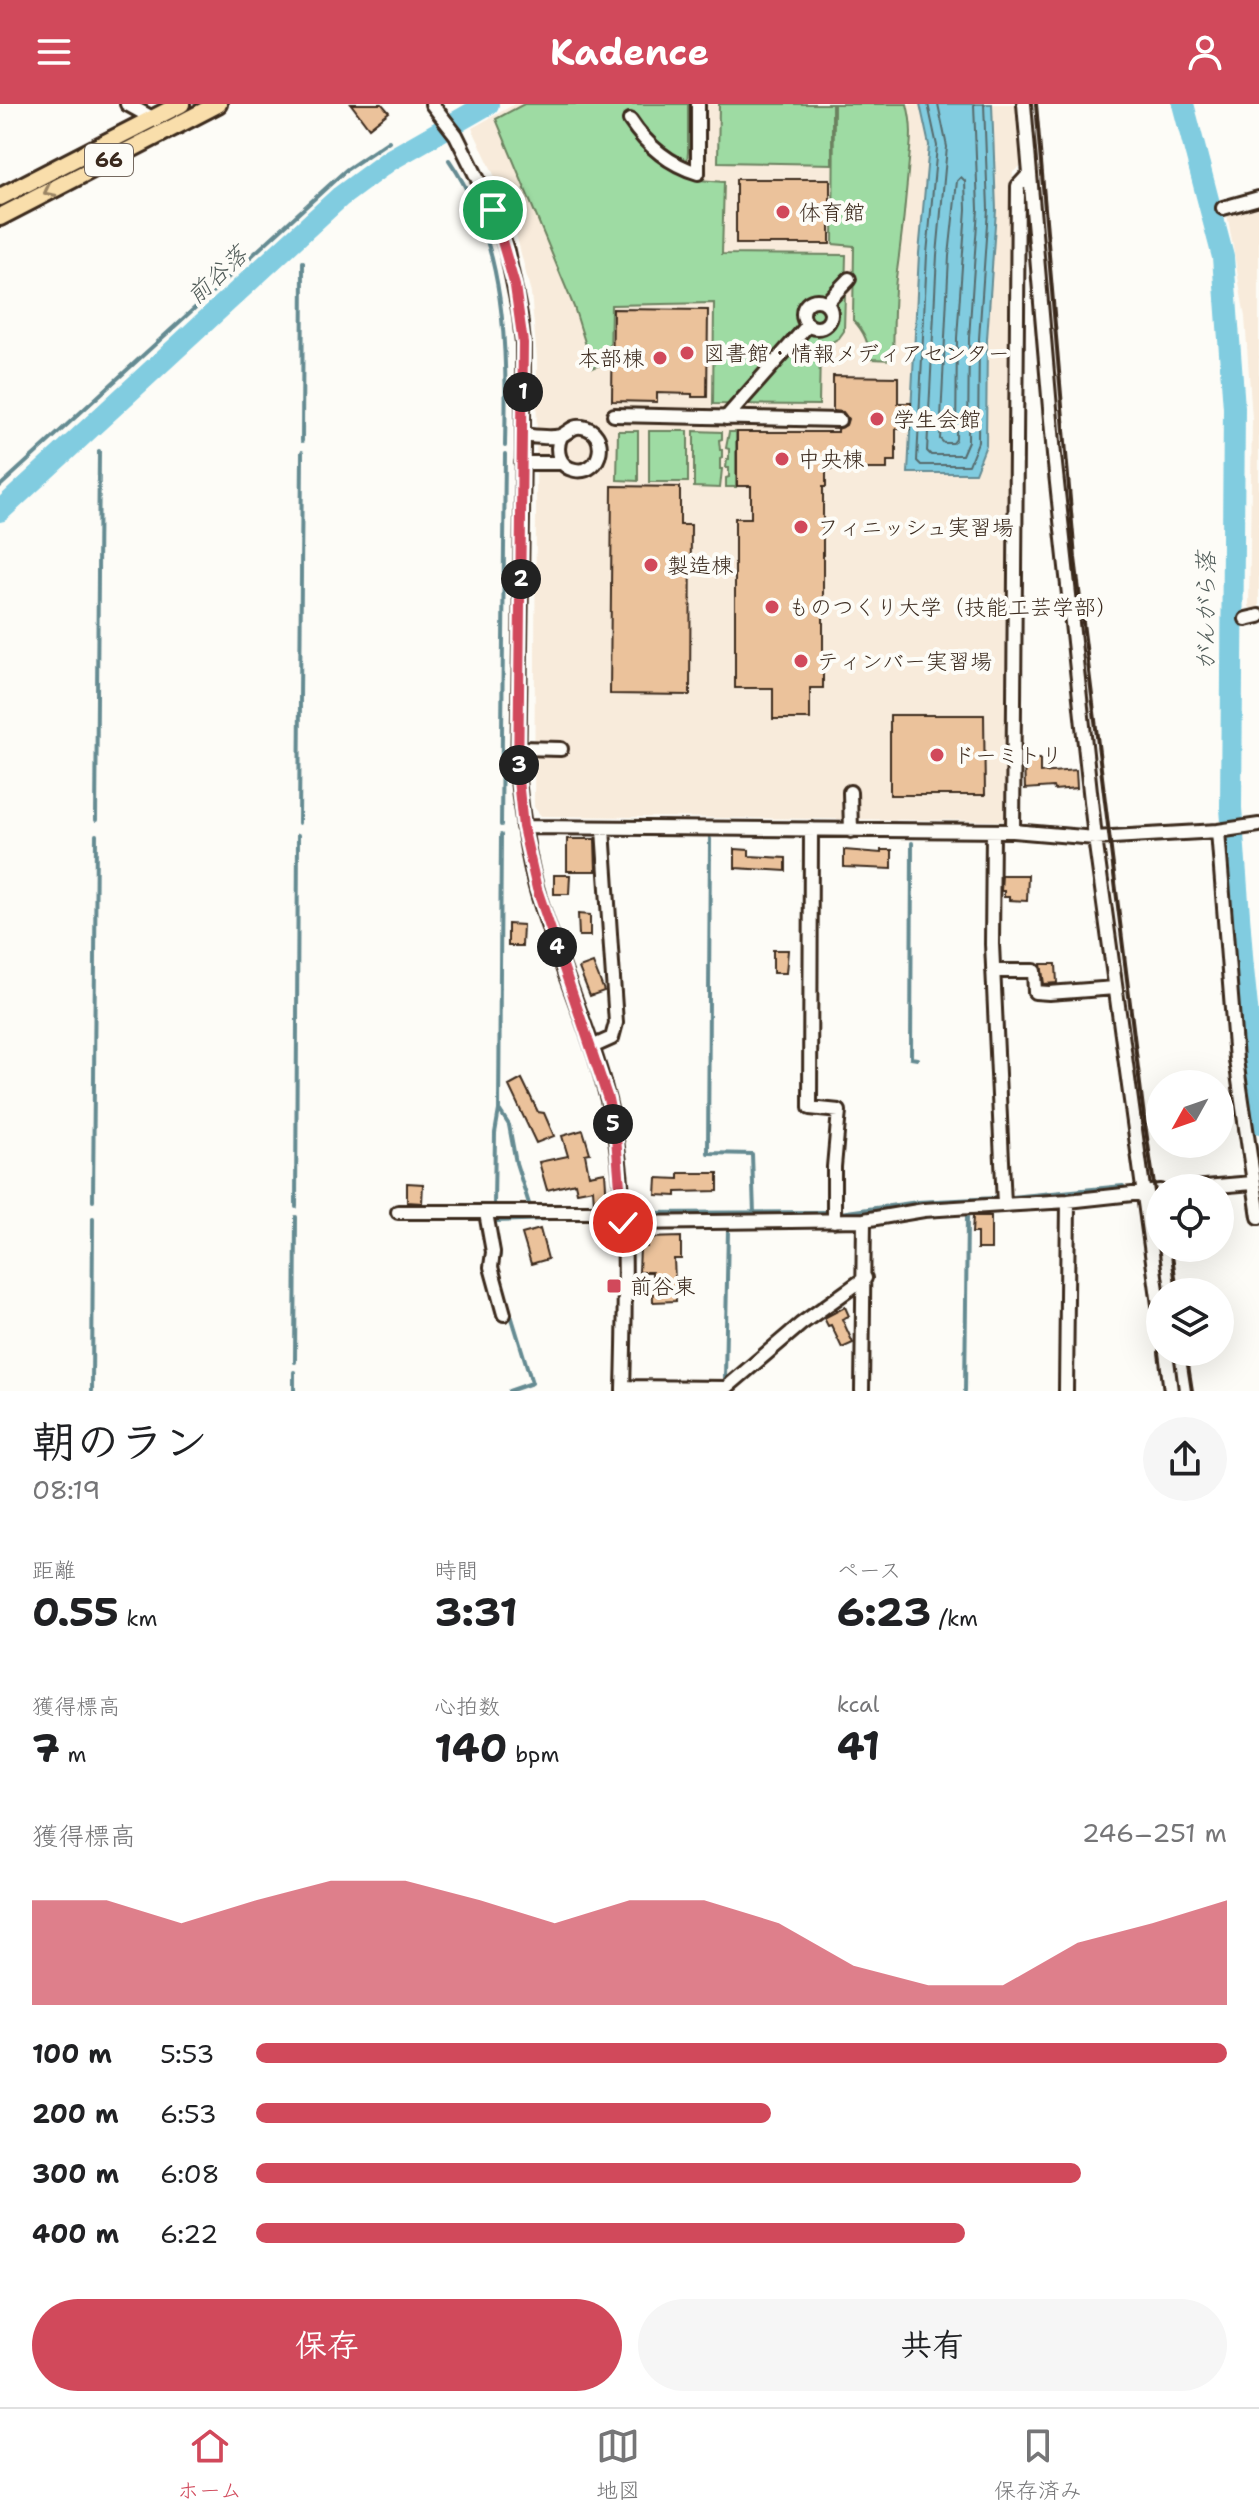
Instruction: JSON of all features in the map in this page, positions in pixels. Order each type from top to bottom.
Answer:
[{"type":"main road","name":"66","points":[[0,197],[181,104]]},
{"type":"main road","name":"66","points":[[0,217],[218,104]]},
{"type":"street","points":[[127,104],[169,129]]},
{"type":"street","points":[[432,104],[456,135],[493,210],[515,286],[523,343],[518,780],[523,827],[537,889],[592,1047],[616,1138],[623,1217],[623,1389],[726,1388],[801,1324],[865,1278]]},
{"type":"street","points":[[630,120],[653,148],[675,166],[698,173],[698,104]]},
{"type":"street","points":[[1024,104],[1054,455],[1095,838],[1155,1278]]},
{"type":"street","points":[[1013,831],[1018,186],[1030,173]]},
{"type":"street","points":[[1223,208],[1259,198]]},
{"type":"street","points":[[826,303],[849,279]]},
{"type":"street","points":[[818,300],[826,303],[831,316],[827,325],[819,329],[808,325],[802,315],[805,306],[818,300]]},
{"type":"street","points":[[726,418],[808,325]]},
{"type":"street","points":[[614,415],[839,420]]},
{"type":"street","points":[[522,463],[563,463],[575,470],[589,468],[599,458],[601,444],[598,437],[587,428],[573,427],[561,436],[557,450],[563,463]]},
{"type":"street","points":[[523,435],[561,436]]},
{"type":"street","points":[[519,748],[561,749]]},
{"type":"street","points":[[850,792],[851,831]]},
{"type":"street","points":[[523,827],[1013,831],[1095,838],[1220,831],[1253,826]]},
{"type":"street","points":[[592,1047],[612,1038],[616,1023],[603,829]]},
{"type":"street","points":[[811,829],[810,1108],[839,1111],[834,1167],[834,1221]]},
{"type":"street","points":[[993,831],[993,971],[1004,1204]]},
{"type":"street","points":[[1220,831],[1236,1060],[1259,1217]]},
{"type":"street","points":[[993,971],[1034,971],[1035,992],[1115,988]]},
{"type":"street","points":[[1234,1185],[1253,1183]]},
{"type":"street","points":[[398,1212],[834,1221],[864,1220],[924,1210],[1068,1201],[1146,1192]]},
{"type":"street","points":[[1066,1391],[1068,1201]]},
{"type":"street","points":[[486,1213],[493,1252],[491,1267],[504,1314]]},
{"type":"street","points":[[862,1391],[864,1220]]},
{"type":"street","points":[[1168,1366],[1171,1391]]},
{"type":"shaded area","name":"ものつくり大学（技能工芸学部）","points":[[515,104],[1016,104],[1022,165],[1013,172],[1012,182],[1006,821],[541,816],[534,807],[537,358],[531,293],[515,230],[472,128]]},
{"type":"shaded area","points":[[1259,204],[1259,611],[1256,612],[1249,607],[1252,419],[1245,317],[1227,213]]},
{"type":"green space","points":[[524,104],[688,104],[686,177],[724,182],[722,254],[846,255],[844,331],[839,338],[820,349],[819,405],[713,404],[714,303],[611,305],[610,361],[593,368],[574,307],[496,119]]},
{"type":"green space","points":[[719,104],[832,104],[832,164],[718,162]]},
{"type":"green space","points":[[834,104],[907,104],[911,138],[895,288],[893,360],[871,359],[865,338],[853,320],[854,246],[833,244]]},
{"type":"green space","points":[[618,431],[638,431],[638,481],[617,480]]},
{"type":"green space","points":[[649,431],[688,431],[688,482],[649,482]]},
{"type":"green space","points":[[694,431],[722,432],[722,439],[719,440],[722,450],[720,488],[694,487]]},
{"type":"green space","points":[[729,432],[736,432],[736,487],[726,487],[726,478],[729,477],[729,468],[726,468],[729,449],[726,448]]},
{"type":"water","points":[[920,104],[992,104],[996,210],[987,339],[986,445],[975,473],[908,473],[919,253],[929,145]]},
{"type":"building","points":[[351,104],[382,104],[389,112],[369,128]]},
{"type":"building","name":"体育館","points":[[736,179],[830,179],[830,244],[736,244]]},
{"type":"building","name":"本部棟","points":[[613,309],[708,310],[707,397],[657,393],[657,402],[612,401]]},
{"type":"building","points":[[833,376],[898,377],[898,403],[911,403],[910,429],[896,429],[896,461],[887,461],[887,469],[826,469],[826,487],[823,487],[823,688],[810,688],[810,719],[773,719],[773,688],[735,688],[735,518],[751,518],[751,486],[737,486],[737,432],[838,432],[848,419],[843,412],[833,411]]},
{"type":"building","name":"製造棟","points":[[612,486],[680,487],[680,525],[691,525],[690,695],[610,694]]},
{"type":"building","name":"ドーミトリ","points":[[890,715],[984,715],[985,795],[890,795]]},
{"type":"building","points":[[1024,759],[1040,759],[1040,773],[1076,770],[1077,788],[1025,789]]},
{"type":"building","points":[[567,839],[595,839],[596,871],[567,871]]},
{"type":"building","points":[[735,849],[749,850],[749,856],[786,858],[786,871],[735,868]]},
{"type":"building","points":[[844,850],[881,853],[881,850],[892,850],[892,869],[844,867]]},
{"type":"building","points":[[554,875],[570,875],[569,894],[554,894]]},
{"type":"building","points":[[1002,875],[1028,875],[1027,901],[1004,897],[1004,891],[1001,891]]},
{"type":"building","points":[[578,914],[590,915],[590,936],[579,936]]},
{"type":"building","points":[[508,924],[523,925],[522,946],[508,946]]},
{"type":"building","points":[[773,950],[788,950],[786,973],[773,973]]},
{"type":"building","points":[[593,963],[604,991],[590,996],[579,968]]},
{"type":"building","points":[[1041,964],[1056,964],[1057,983],[1044,984]]},
{"type":"building","points":[[522,1079],[538,1112],[544,1113],[554,1136],[536,1143],[509,1086]]},
{"type":"building","points":[[583,1130],[590,1153],[585,1154],[589,1175],[605,1172],[607,1203],[594,1203],[593,1189],[577,1192],[575,1183],[547,1190],[539,1162],[568,1156],[562,1136]]},
{"type":"building","points":[[679,1173],[718,1173],[718,1191],[656,1195],[657,1178],[679,1179]]},
{"type":"building","points":[[407,1183],[423,1184],[422,1203],[407,1202]]},
{"type":"building","points":[[973,1216],[991,1216],[991,1249],[977,1249],[977,1233],[972,1233]]},
{"type":"building","points":[[540,1229],[548,1259],[531,1264],[522,1234]]},
{"type":"building","points":[[681,1237],[681,1259],[674,1259],[676,1301],[653,1302],[652,1272],[639,1272],[640,1247],[647,1247],[647,1238]]},
{"type":"building","points":[[845,1307],[849,1316],[842,1319],[853,1343],[842,1348],[831,1325],[828,1326],[824,1318]]},
{"type":"waterway","name":"前谷落","points":[[0,511],[340,197],[390,160],[488,104]]},
{"type":"waterway","name":"がんがら落","points":[[1183,104],[1223,257],[1234,408],[1231,808],[1259,1123]]},
{"type":"waterway","name":"前谷落","points":[[430,137],[435,143]]},
{"type":"waterway","points":[[0,486],[346,170],[389,141]]},
{"type":"waterway","points":[[449,160],[468,192],[493,262],[503,335],[505,446]]},
{"type":"waterway","points":[[302,441],[303,262]]},
{"type":"waterway","points":[[96,820],[99,451]]},
{"type":"waterway","points":[[299,823],[302,452]]},
{"type":"waterway","points":[[501,825],[505,454]]},
{"type":"waterway","points":[[93,1201],[96,835]]},
{"type":"waterway","points":[[296,1207],[298,835]]},
{"type":"waterway","points":[[494,1206],[495,1133],[499,1110],[501,835]]},
{"type":"waterway","points":[[710,839],[708,1153],[752,1154],[754,1214]]},
{"type":"waterway","points":[[912,843],[911,1058],[917,1059]]},
{"type":"waterway","points":[[500,1111],[509,1125],[516,1163],[530,1207]]},
{"type":"waterway","points":[[1012,1197],[1123,1186]]},
{"type":"waterway","points":[[840,1213],[918,1202],[996,1198]]},
{"type":"waterway","points":[[637,1213],[827,1212]]},
{"type":"waterway","points":[[295,1362],[296,1217]]},
{"type":"waterway","points":[[965,1391],[967,1217]]},
{"type":"waterway","points":[[92,1391],[93,1218]]},
{"type":"waterway","points":[[497,1265],[500,1255],[494,1221],[580,1218]]},
{"type":"waterway","points":[[725,1378],[728,1230]]},
{"type":"waterway","points":[[503,1289],[532,1383],[509,1391]]},
{"type":"waterway","points":[[294,1372],[294,1391]]},
{"type":"railway","points":[[1036,104],[1075,558],[1152,1174]]},
{"type":"railway","points":[[1173,1262],[1175,1278]]},
{"type":"railway","points":[[1188,1366],[1192,1391]]},
{"type":"place","name":"体育館","points":[[783,212]]},
{"type":"place","name":"図書館・情報メディアセンター","points":[[687,353]]},
{"type":"place","name":"本部棟","points":[[660,358]]},
{"type":"place","name":"学生会館","points":[[877,419]]},
{"type":"place","name":"中央棟","points":[[782,459]]},
{"type":"place","name":"フィニッシュ実習場","points":[[801,527]]},
{"type":"place","name":"製造棟","points":[[651,565]]},
{"type":"place","name":"ものつくり大学（技能工芸学部）","points":[[772,607]]},
{"type":"place","name":"ティンバー実習場","points":[[801,661]]},
{"type":"place","name":"ドーミトリ","points":[[937,755]]},
{"type":"place","name":"前谷東","points":[[614,1286]]},
{"type":"route","points":[[493,210],[515,286],[523,343],[518,780],[523,827],[537,889],[608,1099],[620,1170],[623,1223]]}]
